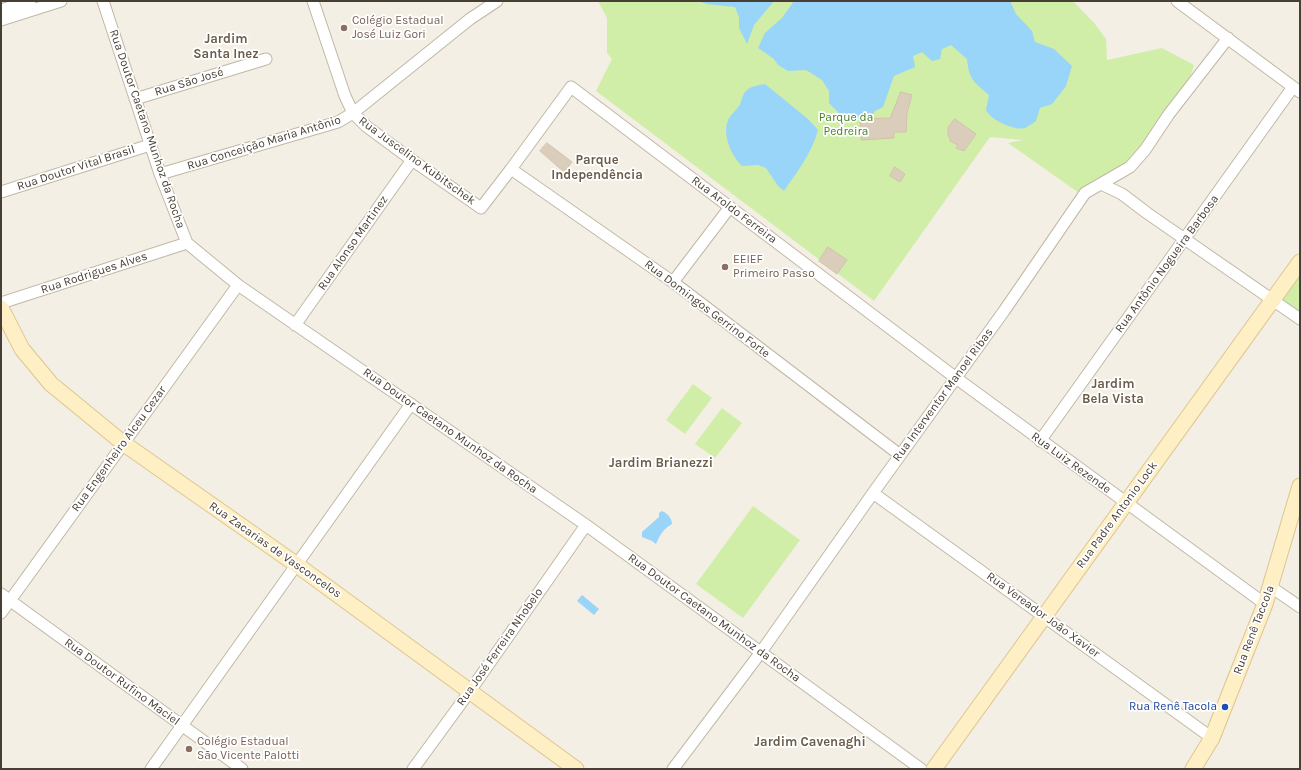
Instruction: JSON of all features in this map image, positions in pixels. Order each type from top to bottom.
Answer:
[{"type":"main road","name":"Rua Padre Antonio Lock","points":[[934,769],[1300,262]]},
{"type":"main road","name":"Rua Zacarias de Vasconcelos","points":[[1,308],[22,349],[51,384],[123,444],[297,565],[576,769]]},
{"type":"main road","name":"Rua Renê Taccola","points":[[1193,769],[1212,738],[1265,604],[1300,486]]},
{"type":"street","points":[[1,10],[30,1]]},
{"type":"street","points":[[1,20],[62,1]]},
{"type":"street","name":"Rua Doutor Caetano Munhoz da Rocha","points":[[103,1],[160,174],[187,243],[238,286],[412,404],[586,525],[921,769]]},
{"type":"street","name":"Rua Juscelino Kubitschek","points":[[313,1],[345,96],[353,114],[366,126],[481,208],[511,168]]},
{"type":"street","name":"Rua Conceição Maria Antônio","points":[[160,174],[338,122],[353,114],[470,19],[497,1]]},
{"type":"street","points":[[1177,1],[1297,89]]},
{"type":"street","name":"Rua Interventor Manoel Ribas","points":[[673,769],[761,652],[1004,311],[1085,193],[1130,167],[1145,150],[1168,114],[1228,38]]},
{"type":"street","name":"Rua São José","points":[[135,99],[266,59]]},
{"type":"street","name":"Rua Aroldo Ferreira","points":[[511,168],[571,86],[956,378]]},
{"type":"street","name":"Rua Antônio Nogueira Barbosa","points":[[1040,441],[1184,239],[1297,89]]},
{"type":"street","name":"Rua Doutor Vital Brasil","points":[[1,192],[150,145]]},
{"type":"street","name":"Rua Alonso Martinez","points":[[295,325],[412,160]]},
{"type":"street","name":"Rua Domingos Gerrino Forte","points":[[511,168],[673,282],[900,455]]},
{"type":"street","points":[[1101,184],[1122,194],[1300,320]]},
{"type":"street","points":[[673,282],[730,207]]},
{"type":"street","name":"Rua Rodrigues Alves","points":[[1,303],[187,243]]},
{"type":"street","name":"Rua Engenheiro Alceu Cezar","points":[[1,613],[5,597],[123,444],[238,286]]},
{"type":"street","name":"Rua Luiz Rezende","points":[[956,378],[1040,441],[1127,502],[1265,604]]},
{"type":"street","points":[[151,769],[412,404]]},
{"type":"street","name":"Rua Vereador João Xavier","points":[[873,493],[1044,615],[1212,738]]},
{"type":"street","name":"Rua José Ferreira Nhobelo","points":[[413,769],[470,691],[586,525]]},
{"type":"street","points":[[1270,587],[1300,607]]},
{"type":"street","name":"Rua Doutor Rufino Maciel","points":[[5,597],[242,769]]},
{"type":"green space","name":"Parque da Pedreira","points":[[598,1],[1073,1],[1095,24],[1106,39],[1107,60],[1162,48],[1194,65],[1189,80],[1132,160],[1079,193],[1008,143],[1023,140],[990,137],[874,301],[596,91],[612,59],[607,53],[607,18]]},
{"type":"green space","points":[[1300,274],[1300,313],[1281,302]]},
{"type":"green space","points":[[693,384],[712,398],[685,434],[666,420]]},
{"type":"green space","points":[[722,408],[742,423],[715,458],[695,444]]},
{"type":"green space","points":[[753,506],[800,540],[743,618],[696,584]]},
{"type":"water","points":[[698,1],[774,1],[754,25],[747,44],[739,28],[739,17],[735,7],[707,4]]},
{"type":"water","points":[[794,1],[1010,1],[1016,14],[1032,31],[1035,42],[1054,49],[1072,66],[1066,86],[1052,104],[1040,108],[1036,121],[1025,128],[1015,128],[1003,124],[989,114],[986,110],[989,95],[973,80],[969,72],[967,59],[951,45],[942,49],[940,59],[932,61],[922,52],[913,56],[915,67],[894,76],[883,107],[875,111],[870,118],[844,118],[829,103],[829,91],[822,80],[806,70],[788,71],[778,65],[774,59],[758,48],[765,33],[782,18]]},
{"type":"water","points":[[765,84],[808,119],[818,130],[812,147],[784,191],[778,186],[766,168],[758,165],[742,166],[734,156],[728,144],[726,130],[727,124],[729,118],[740,104],[744,93],[752,87]]},
{"type":"water","points":[[662,511],[669,516],[672,524],[662,532],[656,544],[642,537],[642,532],[659,517],[659,513]]},
{"type":"water","points":[[582,595],[599,609],[594,615],[577,601]]},
{"type":"building","points":[[901,92],[912,95],[907,113],[906,132],[894,132],[894,138],[861,140],[860,119],[890,118]]},
{"type":"building","points":[[955,119],[976,134],[964,151],[956,148],[958,145],[950,141],[948,135],[948,128]]},
{"type":"building","points":[[547,143],[572,162],[564,172],[540,151]]},
{"type":"building","points":[[895,167],[905,174],[900,182],[890,176]]},
{"type":"building","points":[[828,247],[847,260],[837,274],[819,261]]},
{"type":"place","name":"Colégio Estadual José Luiz Gori","points":[[344,28]]},
{"type":"place","name":"EEIEF Primeiro Passo","points":[[725,267]]},
{"type":"place","name":"Rua Renê Tacola","points":[[1225,707]]},
{"type":"place","name":"Colégio Estadual São Vicente Palotti","points":[[189,749]]},
{"type":"district","name":"Jardim Santa Inez","points":[[226,46]]},
{"type":"district","name":"Parque Independência","points":[[597,168]]},
{"type":"district","name":"Jardim Bela Vista","points":[[1113,392]]},
{"type":"district","name":"Jardim Brianezzi","points":[[661,463]]},
{"type":"district","name":"Jardim Cavenaghi","points":[[810,742]]}]
